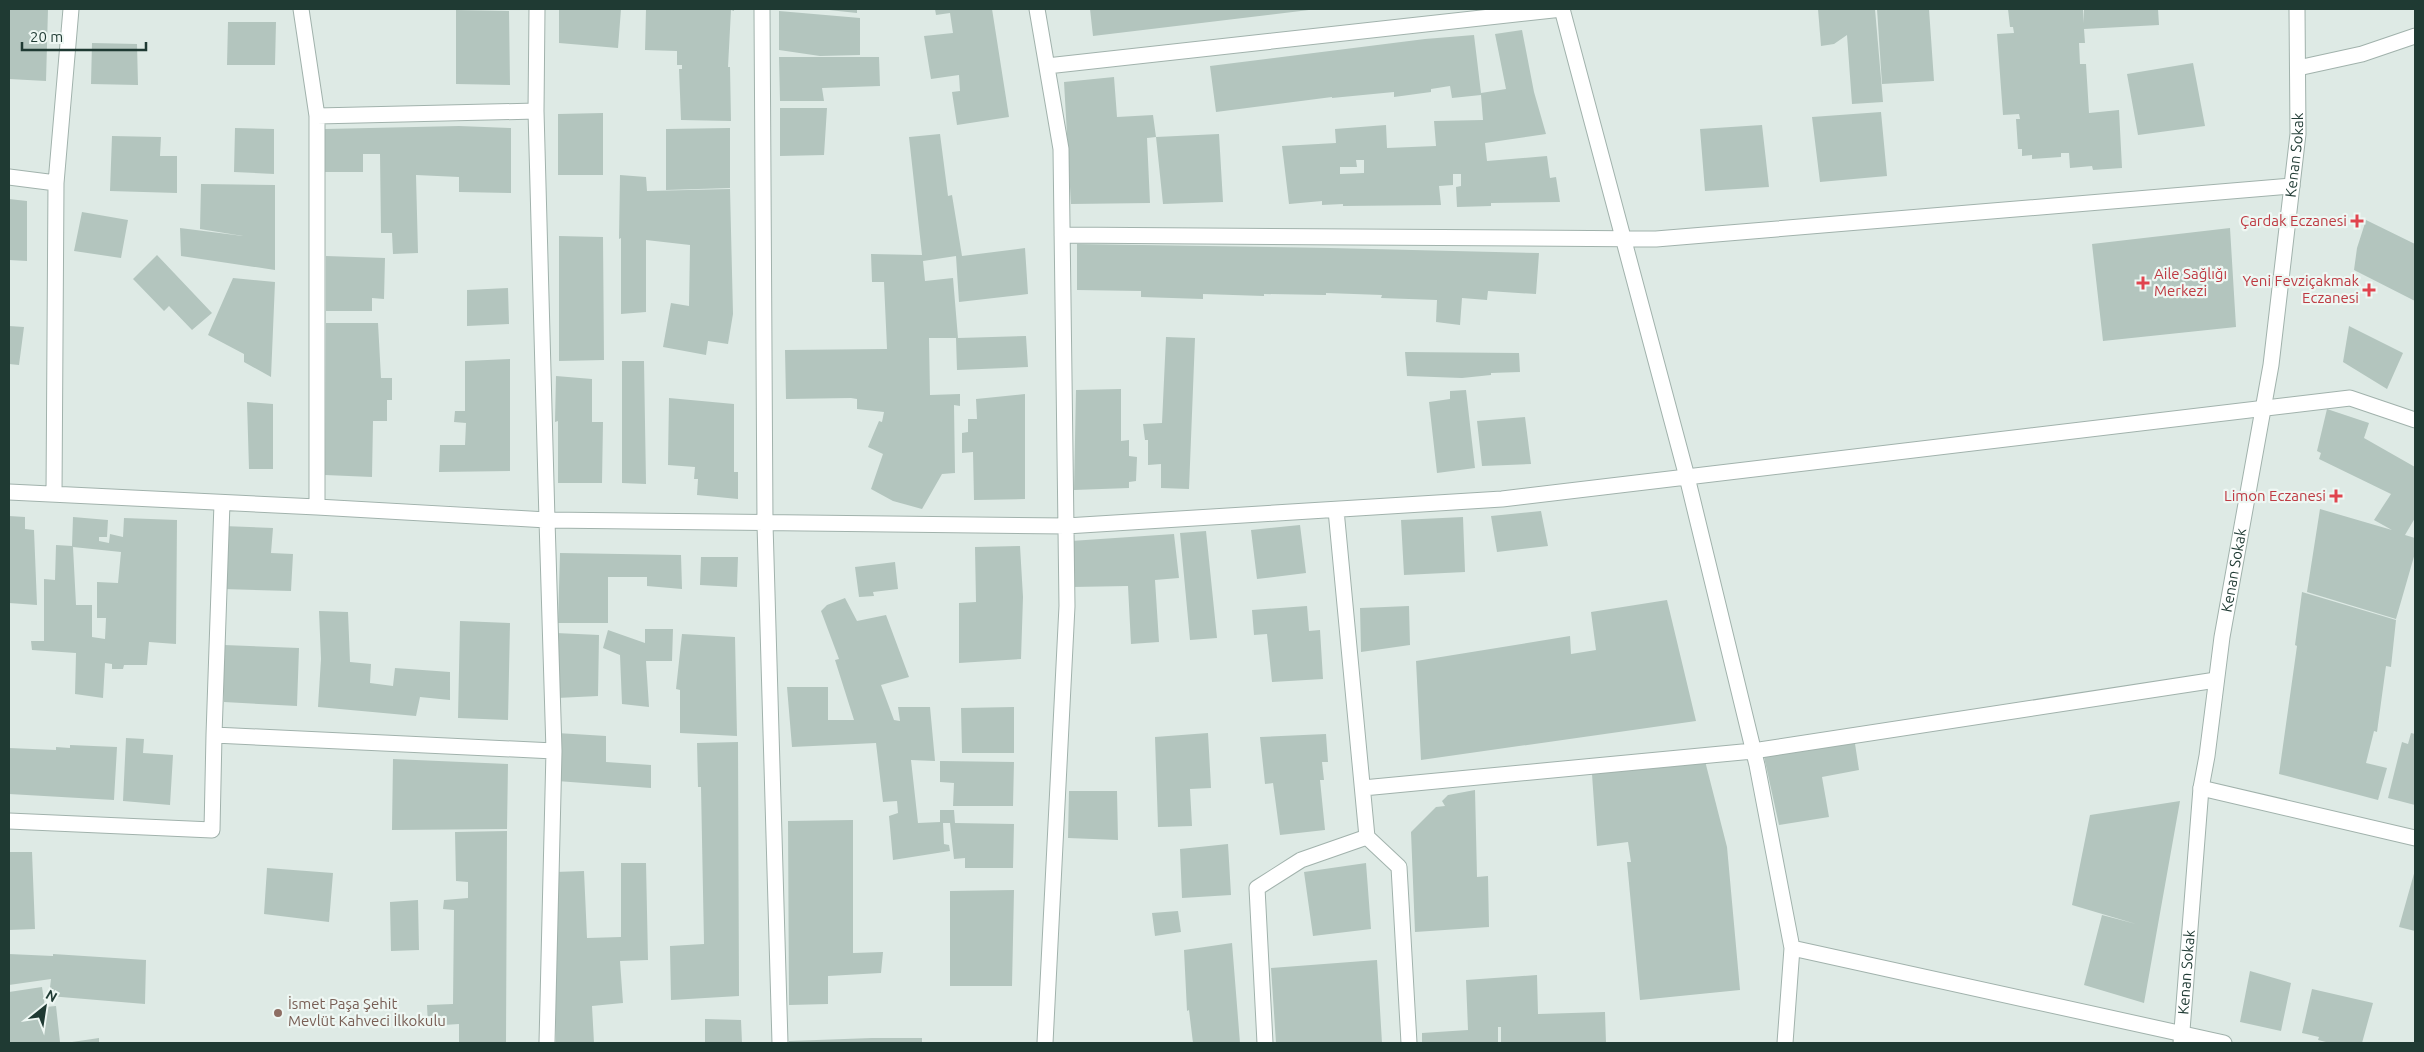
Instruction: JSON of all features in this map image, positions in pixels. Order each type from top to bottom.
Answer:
[{"type":"street","points":[[54,494],[56,183],[71,9]]},
{"type":"street","points":[[301,9],[316,116],[316,507]]},
{"type":"street","points":[[537,9],[536,111],[554,751],[547,1043]]},
{"type":"street","points":[[762,9],[765,524],[780,1043]]},
{"type":"street","points":[[1037,9],[1061,149],[1067,606],[1045,1043]]},
{"type":"street","points":[[1047,66],[1562,9],[1687,477],[1753,751],[1792,948],[1785,1043]]},
{"type":"street","name":"Kenan Sokak","points":[[2182,1038],[2201,788],[2207,756],[2222,637],[2270,365],[2298,134],[2297,9]]},
{"type":"street","points":[[2298,68],[2362,54],[2415,36]]},
{"type":"street","points":[[316,116],[536,111]]},
{"type":"street","points":[[9,177],[56,183]]},
{"type":"street","points":[[1062,235],[1666,238],[2292,186]]},
{"type":"street","points":[[9,492],[547,520],[1066,526],[1502,499],[2350,398],[2415,420]]},
{"type":"street","points":[[9,821],[212,830],[222,503]]},
{"type":"street","points":[[1336,510],[1367,837],[1399,867],[1409,1043]]},
{"type":"street","points":[[1363,788],[1753,751],[2216,680]]},
{"type":"street","points":[[214,735],[554,751]]},
{"type":"street","points":[[2201,788],[2415,838]]},
{"type":"street","points":[[1265,1043],[1257,888],[1301,860],[1367,837]]},
{"type":"street","points":[[1792,948],[2182,1038],[2224,1043]]},
{"type":"building","points":[[9,9],[48,9],[46,81],[9,79]]},
{"type":"building","points":[[559,9],[621,9],[618,48],[559,43]]},
{"type":"building","points":[[646,9],[734,9],[734,11],[731,10],[728,67],[730,67],[731,121],[681,120],[679,69],[682,69],[682,65],[677,65],[677,51],[645,50]]},
{"type":"building","points":[[857,9],[857,13],[829,10]]},
{"type":"building","points":[[935,9],[992,9],[1009,117],[957,125],[952,92],[960,91],[959,75],[931,79],[924,36],[953,33],[950,13],[936,15]]},
{"type":"building","points":[[1090,9],[1309,9],[1309,10],[1093,36]]},
{"type":"building","points":[[1818,9],[1875,9],[1883,102],[1852,104],[1847,35],[1834,44],[1821,46]]},
{"type":"building","points":[[1877,9],[1929,9],[1934,81],[1882,84]]},
{"type":"building","points":[[2008,9],[2083,9],[2084,23],[2084,9],[2158,9],[2159,25],[2084,29],[2085,43],[2079,43],[2080,64],[2086,64],[2089,113],[2119,110],[2122,168],[2093,170],[2092,166],[2070,168],[2069,153],[2061,153],[2061,157],[2032,159],[2032,155],[2022,156],[2022,149],[2018,149],[2016,119],[2020,119],[2019,114],[2003,115],[1997,34],[2014,33],[2013,27],[2010,27]]},
{"type":"building","points":[[456,10],[509,11],[510,85],[456,84]]},
{"type":"building","points":[[779,11],[860,18],[860,55],[820,56],[779,50]]},
{"type":"building","points":[[228,22],[276,22],[275,65],[227,65]]},
{"type":"building","points":[[1522,30],[1534,92],[1546,134],[1485,143],[1487,161],[1547,156],[1550,178],[1556,177],[1560,202],[1491,203],[1491,206],[1457,207],[1456,187],[1461,186],[1461,174],[1453,174],[1453,185],[1439,186],[1441,205],[1343,206],[1343,204],[1322,205],[1322,201],[1289,204],[1282,146],[1336,143],[1335,129],[1386,125],[1387,148],[1436,146],[1434,121],[1483,120],[1481,95],[1452,98],[1450,86],[1431,89],[1431,92],[1394,97],[1394,92],[1332,97],[1216,112],[1210,66],[1425,39],[1474,35],[1481,93],[1506,89],[1495,34]],"holes":[[[1356,160],[1364,160],[1364,173],[1340,174],[1340,167],[1357,167]]]},
{"type":"building","points":[[92,43],[137,44],[138,85],[91,84]]},
{"type":"building","points":[[779,57],[879,57],[880,86],[822,88],[824,101],[780,101]]},
{"type":"building","points":[[2193,63],[2205,126],[2138,135],[2127,74]]},
{"type":"building","points":[[1114,77],[1117,117],[1153,115],[1156,137],[1147,138],[1150,203],[1071,204],[1064,82]]},
{"type":"building","points":[[780,108],[827,108],[824,155],[780,156]]},
{"type":"building","points":[[1881,112],[1887,176],[1820,182],[1812,117]]},
{"type":"building","points":[[603,113],[603,175],[558,175],[558,114]]},
{"type":"building","points":[[1762,125],[1769,187],[1705,191],[1700,129]]},
{"type":"building","points":[[459,126],[511,128],[511,193],[459,192],[459,177],[416,175],[418,253],[393,254],[392,233],[381,233],[380,154],[363,154],[363,172],[325,172],[325,129]]},
{"type":"building","points":[[235,128],[274,129],[274,174],[234,172]]},
{"type":"building","points":[[730,128],[730,188],[666,190],[666,129]]},
{"type":"building","points":[[940,134],[948,196],[952,195],[962,256],[1025,248],[1028,294],[959,302],[956,256],[923,261],[925,281],[953,278],[958,338],[1026,336],[1028,367],[957,370],[956,338],[929,338],[930,395],[960,394],[960,406],[954,405],[955,473],[942,474],[922,509],[893,501],[871,489],[883,454],[868,447],[879,421],[882,422],[884,412],[857,409],[857,399],[851,398],[786,399],[785,350],[887,349],[884,282],[872,282],[871,254],[922,255],[909,137]]},
{"type":"building","points":[[1219,134],[1223,202],[1163,204],[1156,137]]},
{"type":"building","points":[[112,136],[161,137],[160,156],[177,156],[177,193],[110,191]]},
{"type":"building","points":[[620,175],[646,177],[647,191],[730,189],[733,314],[728,344],[708,341],[706,355],[663,347],[671,303],[689,306],[690,245],[646,240],[646,312],[621,314]]},
{"type":"building","points":[[201,184],[275,185],[275,270],[181,256],[180,228],[243,236],[200,229]]},
{"type":"building","points":[[9,199],[27,201],[27,261],[9,260]]},
{"type":"building","points":[[82,212],[128,220],[121,258],[74,251]]},
{"type":"building","points":[[2366,220],[2415,244],[2415,301],[2354,270],[2357,248]]},
{"type":"building","points":[[2230,228],[2236,327],[2103,341],[2092,244]]},
{"type":"building","points":[[559,236],[603,237],[604,360],[559,361]]},
{"type":"building","points":[[1077,244],[1539,253],[1536,294],[1488,291],[1487,300],[1462,298],[1460,325],[1436,322],[1437,300],[1381,298],[1382,295],[1326,293],[1326,295],[1264,294],[1264,296],[1203,294],[1203,299],[1141,297],[1141,291],[1077,290]]},
{"type":"building","points":[[157,255],[212,313],[192,330],[169,306],[164,311],[133,279]]},
{"type":"building","points":[[326,256],[385,258],[384,299],[372,298],[372,311],[326,311]]},
{"type":"building","points":[[233,278],[275,282],[271,377],[244,362],[244,354],[208,335]]},
{"type":"building","points":[[508,288],[509,324],[467,326],[467,290]]},
{"type":"building","points":[[326,323],[378,323],[381,378],[392,378],[392,400],[387,400],[387,421],[373,421],[372,477],[325,475]]},
{"type":"building","points":[[9,326],[24,327],[19,365],[9,364]]},
{"type":"building","points":[[2349,326],[2403,353],[2387,389],[2343,362]]},
{"type":"building","points":[[1166,337],[1195,338],[1189,489],[1161,488],[1161,464],[1148,465],[1148,440],[1145,440],[1143,424],[1162,423]]},
{"type":"building","points":[[1405,352],[1519,353],[1520,372],[1491,373],[1491,375],[1462,378],[1407,376]]},
{"type":"building","points":[[510,359],[510,471],[439,472],[440,445],[465,445],[466,423],[454,422],[455,411],[465,411],[465,361]]},
{"type":"building","points":[[622,361],[644,361],[646,484],[622,483]]},
{"type":"building","points":[[556,376],[592,379],[592,422],[603,422],[602,483],[558,483],[558,421],[555,422]]},
{"type":"building","points":[[1121,389],[1121,441],[1129,440],[1129,456],[1137,457],[1136,481],[1129,482],[1129,488],[1074,490],[1076,390]]},
{"type":"building","points":[[1466,390],[1475,468],[1437,473],[1429,402],[1450,399],[1450,391]]},
{"type":"building","points":[[1025,394],[1025,499],[974,500],[973,452],[962,453],[962,433],[968,432],[968,419],[977,419],[976,399]]},
{"type":"building","points":[[669,398],[734,404],[734,472],[738,472],[738,499],[697,495],[698,479],[694,479],[695,467],[668,465]]},
{"type":"building","points":[[247,402],[273,404],[273,469],[249,469]]},
{"type":"building","points":[[2327,409],[2369,423],[2364,438],[2415,467],[2415,518],[2405,535],[2415,538],[2415,553],[2396,619],[2307,592],[2320,509],[2392,530],[2374,520],[2391,494],[2319,459],[2321,453],[2317,451]]},
{"type":"building","points":[[1525,417],[1531,464],[1482,466],[1477,421]]},
{"type":"building","points":[[1541,511],[1548,546],[1497,552],[1491,516]]},
{"type":"building","points":[[9,516],[25,517],[25,529],[34,530],[37,605],[9,603]]},
{"type":"building","points":[[73,517],[108,520],[107,537],[99,537],[99,541],[109,543],[110,534],[123,537],[124,518],[177,520],[176,644],[149,642],[147,665],[124,665],[123,669],[112,669],[112,664],[105,663],[103,698],[75,694],[76,653],[32,650],[31,641],[44,641],[44,579],[55,580],[56,545],[72,546]],"holes":[[[73,547],[121,552],[118,583],[97,582],[97,618],[106,618],[105,639],[92,637],[92,605],[76,605]]]},
{"type":"building","points":[[1463,517],[1465,572],[1404,575],[1401,520]]},
{"type":"building","points":[[1300,525],[1306,573],[1257,579],[1251,530]]},
{"type":"building","points":[[223,526],[273,528],[271,553],[293,554],[291,591],[223,589]]},
{"type":"building","points":[[1206,531],[1217,638],[1190,640],[1180,533]]},
{"type":"building","points":[[1174,534],[1179,578],[1155,580],[1159,642],[1131,644],[1128,586],[1072,587],[1071,541]]},
{"type":"building","points":[[1020,546],[1023,597],[1021,659],[959,663],[959,603],[976,602],[975,547]]},
{"type":"building","points":[[560,553],[681,555],[682,589],[647,586],[647,577],[608,577],[608,623],[558,623]]},
{"type":"building","points":[[701,557],[738,557],[737,587],[700,585]]},
{"type":"building","points":[[895,562],[898,589],[873,592],[874,596],[859,597],[855,567]]},
{"type":"building","points":[[2302,592],[2396,620],[2391,667],[2386,666],[2377,732],[2374,731],[2366,763],[2387,768],[2378,800],[2279,774],[2297,646],[2295,645]]},
{"type":"building","points":[[845,598],[857,621],[886,615],[909,677],[881,685],[894,720],[900,721],[898,707],[930,707],[935,761],[911,760],[918,823],[940,822],[940,810],[954,810],[955,823],[1014,824],[1013,868],[965,868],[965,858],[954,859],[950,823],[943,823],[944,844],[949,845],[950,851],[893,860],[889,816],[898,813],[897,801],[883,802],[876,743],[792,747],[787,687],[828,687],[828,720],[854,720],[835,660],[839,659],[821,611],[827,605]]},
{"type":"building","points":[[1667,600],[1696,721],[1421,760],[1416,661],[1570,636],[1571,654],[1596,650],[1591,612]]},
{"type":"building","points":[[1307,606],[1309,631],[1320,630],[1323,679],[1272,682],[1267,634],[1254,635],[1252,610]]},
{"type":"building","points":[[1409,606],[1410,645],[1361,652],[1360,608]]},
{"type":"building","points":[[319,611],[348,612],[350,662],[371,664],[370,683],[393,686],[395,668],[450,672],[450,700],[420,697],[416,716],[318,707],[321,659]]},
{"type":"building","points":[[460,621],[510,623],[508,720],[458,718]]},
{"type":"building","points":[[645,629],[673,629],[672,661],[646,661],[649,707],[622,704],[620,655],[603,648],[608,630],[645,643]]},
{"type":"building","points":[[556,633],[599,635],[598,696],[557,698]]},
{"type":"building","points":[[682,634],[735,637],[737,736],[680,733],[680,690],[676,689]]},
{"type":"building","points":[[224,645],[299,648],[297,706],[224,702]]},
{"type":"building","points":[[1014,707],[1014,753],[962,753],[961,708]]},
{"type":"building","points":[[557,733],[606,736],[606,762],[651,765],[651,788],[557,781]]},
{"type":"building","points":[[1208,733],[1211,788],[1190,789],[1192,826],[1158,827],[1155,737]]},
{"type":"building","points":[[2411,733],[2415,734],[2415,805],[2388,798],[2402,742],[2408,744]]},
{"type":"building","points":[[1326,734],[1328,762],[1322,762],[1324,780],[1320,780],[1325,830],[1280,835],[1273,783],[1265,784],[1260,737]]},
{"type":"building","points":[[1854,737],[1859,770],[1822,777],[1829,817],[1779,825],[1763,752]]},
{"type":"building","points":[[126,738],[144,739],[143,753],[173,755],[170,805],[123,801]]},
{"type":"building","points":[[738,742],[739,996],[671,1000],[670,946],[704,944],[701,787],[698,787],[697,743]]},
{"type":"building","points":[[70,745],[117,747],[114,800],[9,794],[9,748],[56,750],[56,747],[70,748]]},
{"type":"building","points":[[1704,757],[1727,847],[1740,990],[1640,1000],[1627,862],[1631,862],[1628,842],[1597,846],[1592,774]]},
{"type":"building","points":[[393,759],[508,764],[507,829],[392,830]]},
{"type":"building","points":[[940,761],[1014,762],[1013,806],[953,806],[954,783],[940,782]]},
{"type":"building","points":[[1475,790],[1477,877],[1488,876],[1489,927],[1415,932],[1411,832],[1436,807],[1445,806],[1442,801],[1448,795]]},
{"type":"building","points":[[1069,791],[1117,791],[1118,840],[1068,838]]},
{"type":"building","points":[[2180,801],[2144,1003],[2084,985],[2102,915],[2136,924],[2072,905],[2090,815]]},
{"type":"building","points":[[853,820],[853,953],[883,952],[881,973],[828,976],[828,1004],[789,1005],[788,821]]},
{"type":"building","points":[[507,831],[506,1043],[459,1043],[459,1024],[428,1026],[427,1005],[453,1004],[454,910],[443,909],[444,900],[468,898],[468,882],[456,881],[455,832]]},
{"type":"building","points":[[1228,844],[1231,895],[1182,898],[1180,849]]},
{"type":"building","points":[[9,852],[32,852],[35,929],[9,930]]},
{"type":"building","points":[[621,863],[646,863],[648,960],[620,961],[623,1003],[592,1006],[594,1043],[556,1043],[555,872],[584,871],[587,938],[621,937]]},
{"type":"building","points":[[1366,863],[1371,929],[1313,936],[1304,872]]},
{"type":"building","points":[[267,868],[333,873],[329,922],[264,914]]},
{"type":"building","points":[[2415,870],[2415,931],[2399,927]]},
{"type":"building","points":[[1014,890],[1012,986],[950,986],[950,891]]},
{"type":"building","points":[[418,900],[419,950],[391,951],[390,902]]},
{"type":"building","points":[[1178,911],[1181,932],[1155,936],[1152,913]]},
{"type":"building","points":[[1232,943],[1240,1043],[1193,1043],[1189,1010],[1187,1011],[1184,950]]},
{"type":"building","points":[[9,954],[53,956],[53,954],[146,960],[145,1004],[49,996],[51,979],[9,985]]},
{"type":"building","points":[[1377,960],[1382,1043],[1276,1043],[1271,968]]},
{"type":"building","points":[[2250,971],[2291,983],[2281,1031],[2240,1022]]},
{"type":"building","points":[[1537,975],[1538,1014],[1605,1012],[1606,1043],[1501,1043],[1501,1027],[1498,1027],[1498,1043],[1422,1043],[1422,1033],[1468,1030],[1466,980]]},
{"type":"building","points":[[42,987],[45,1007],[56,1006],[60,1042],[9,1043],[9,992]]},
{"type":"building","points":[[2312,989],[2373,1003],[2362,1043],[2330,1043],[2318,1040],[2319,1037],[2302,1033]]},
{"type":"building","points":[[705,1019],[741,1020],[742,1043],[705,1043]]},
{"type":"building","points":[[99,1038],[99,1043],[72,1043],[72,1042]]},
{"type":"building","points":[[922,1038],[922,1043],[789,1043],[789,1041]]},
{"type":"place","name":"Çardak Eczanesi","points":[[2357,221]]},
{"type":"place","name":"Aile Sağlığı Merkezi","points":[[2143,283]]},
{"type":"place","name":"Yeni Fevziçakmak Eczanesi","points":[[2369,290]]},
{"type":"place","name":"Limon Eczanesi","points":[[2336,496]]},
{"type":"place","name":"İsmet Paşa Şehit Mevlüt Kahveci İlkokulu","points":[[278,1013]]}]
